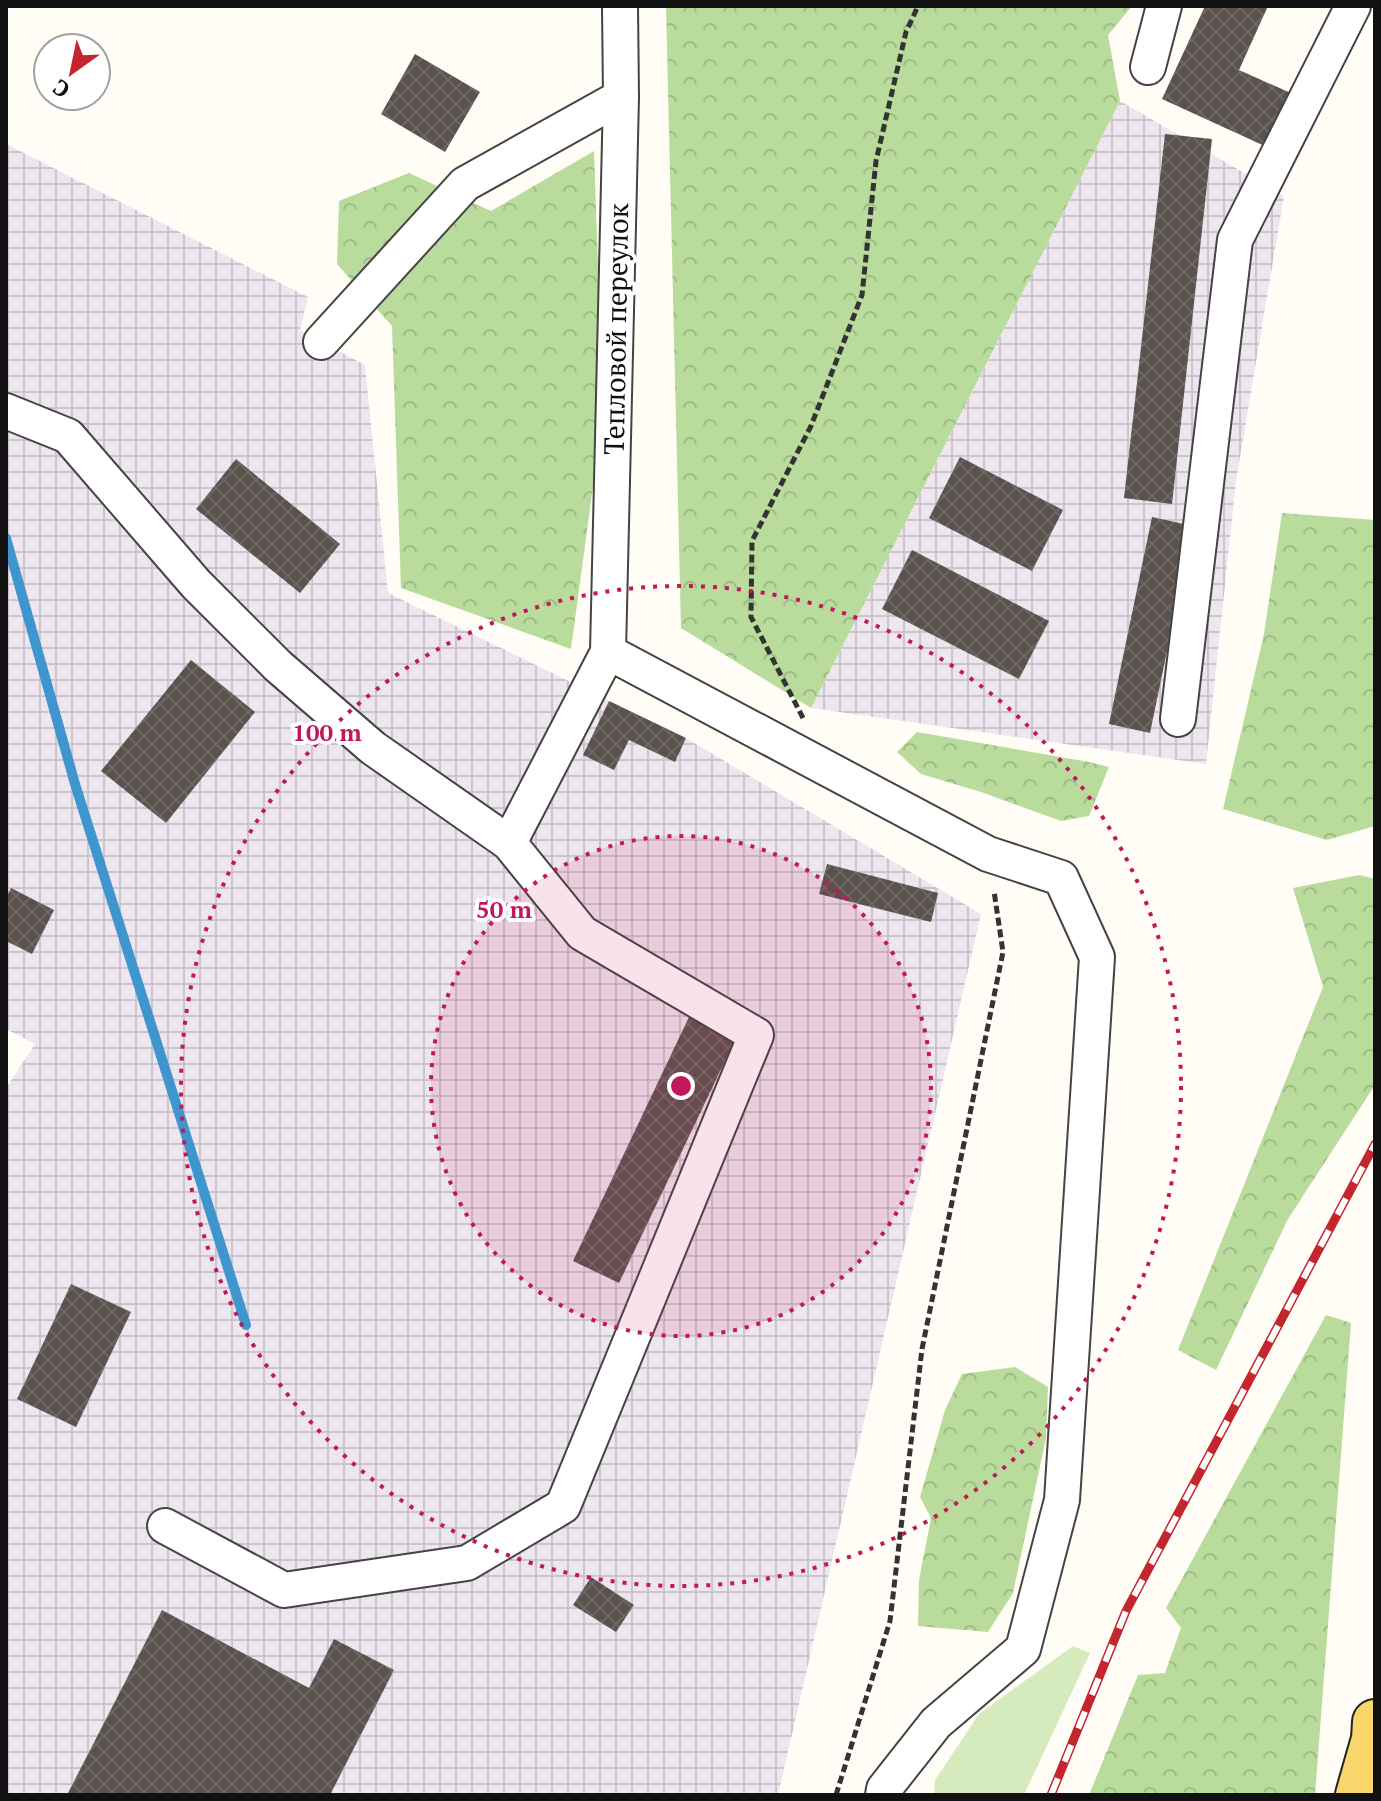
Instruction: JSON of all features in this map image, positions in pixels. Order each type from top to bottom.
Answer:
[{"type":"main road","points":[[1358,1795],[1374,1739],[1375,1722]]},
{"type":"street","name":"Тепловой переулок","points":[[608,652],[621,97],[620,6]]},
{"type":"street","points":[[1148,67],[1164,6]]},
{"type":"street","points":[[1178,719],[1235,240],[1353,6]]},
{"type":"street","points":[[321,342],[465,184],[621,97]]},
{"type":"street","points":[[6,411],[68,436],[196,584],[278,666],[373,748],[509,843],[582,933],[756,1035],[563,1506],[467,1563],[284,1590],[165,1526]]},
{"type":"street","points":[[509,843],[608,652],[988,854],[1061,878],[1097,957],[1062,1500],[1023,1649],[936,1723],[884,1789],[883,1795]]},
{"type":"path","points":[[822,766],[811,732],[751,617],[752,541],[811,426],[862,295],[876,161],[906,32],[918,6]]},
{"type":"path","points":[[836,1795],[890,1621],[922,1349],[1003,952],[988,854]]},
{"type":"shaded area","points":[[1120,101],[1284,196],[1236,481],[1206,764],[811,708]]},
{"type":"shaded area","points":[[6,144],[308,297],[300,330],[365,365],[388,593],[686,738],[981,914],[778,1795],[6,1795],[6,1088],[35,1044],[6,1029]]},
{"type":"green space","points":[[666,6],[1132,6],[1108,35],[1120,101],[811,708],[681,628]]},
{"type":"green space","points":[[594,151],[603,412],[571,649],[401,588],[392,326],[337,264],[339,201],[409,173],[491,211]]},
{"type":"green space","points":[[1282,513],[1375,520],[1375,826],[1327,840],[1223,809],[1264,634]]},
{"type":"green space","points":[[917,732],[1109,767],[1089,816],[1061,821],[921,774],[897,752]]},
{"type":"green space","points":[[1359,875],[1375,879],[1375,1085],[1288,1219],[1216,1370],[1178,1350],[1323,987],[1293,888]]},
{"type":"green space","points":[[1326,1315],[1351,1323],[1315,1795],[1089,1795],[1138,1675],[1165,1673],[1181,1628],[1166,1608]]},
{"type":"green space","points":[[1015,1367],[1048,1387],[1046,1438],[1013,1593],[988,1632],[918,1626],[919,1580],[931,1518],[920,1497],[945,1410],[962,1374]]},
{"type":"green space","points":[[1073,1646],[1090,1653],[1024,1795],[934,1795],[935,1780],[979,1714]]},
{"type":"building","points":[[1205,6],[1268,6],[1239,70],[1293,94],[1269,148],[1162,99]]},
{"type":"building","points":[[415,54],[480,92],[445,152],[381,114]]},
{"type":"building","points":[[1165,134],[1212,139],[1172,504],[1124,498]]},
{"type":"building","points":[[960,457],[1063,510],[1032,571],[929,518]]},
{"type":"building","points":[[236,459],[340,544],[300,593],[196,509]]},
{"type":"building","points":[[1152,517],[1193,526],[1150,733],[1109,724]]},
{"type":"building","points":[[912,550],[1049,621],[1019,679],[882,609]]},
{"type":"building","points":[[191,660],[255,712],[166,823],[101,771]]},
{"type":"building","points":[[609,701],[686,738],[675,762],[629,740],[614,770],[583,755]]},
{"type":"building","points":[[827,864],[938,893],[931,922],[819,894]]},
{"type":"building","points":[[11,888],[54,910],[32,954],[6,941],[6,898]]},
{"type":"building","points":[[689,1017],[735,1040],[619,1283],[573,1261]]},
{"type":"building","points":[[71,1284],[131,1312],[76,1427],[17,1399]]},
{"type":"building","points":[[591,1577],[634,1605],[616,1632],[573,1605]]},
{"type":"building","points":[[162,1610],[309,1688],[334,1639],[394,1670],[330,1795],[67,1795]]},
{"type":"waterway","points":[[6,538],[75,784],[246,1325]]},
{"type":"railway","points":[[1051,1795],[1126,1611],[1375,1144]]}]
